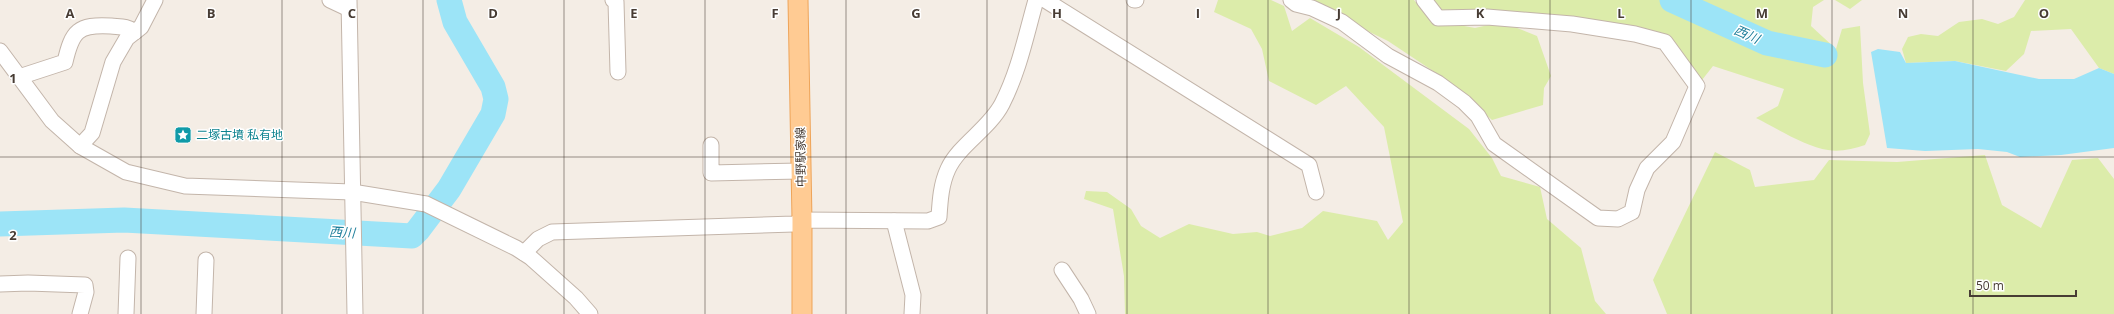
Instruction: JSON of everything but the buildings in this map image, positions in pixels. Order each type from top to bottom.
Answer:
[{"type":"main road","name":"中野駅家線","points":[[798,0],[802,314]]},
{"type":"street","points":[[80,146],[92,133],[113,62],[126,38],[141,26],[155,0]]},
{"type":"street","points":[[330,0],[348,4],[355,314]]},
{"type":"street","points":[[613,0],[616,2],[618,72]]},
{"type":"street","points":[[524,253],[538,238],[552,232],[794,224],[802,220],[928,221],[939,217],[941,196],[948,169],[957,156],[994,117],[1002,104],[1017,70],[1036,0]]},
{"type":"street","points":[[1045,0],[1309,165],[1316,192]]},
{"type":"street","points":[[1291,0],[1296,4],[1312,8],[1342,22],[1388,56],[1438,83],[1464,102],[1478,116],[1494,144],[1598,218],[1618,219],[1632,212],[1637,190],[1647,168],[1673,142],[1697,86],[1666,42],[1635,34],[1572,24],[1487,17],[1438,18],[1424,0]]},
{"type":"street","points":[[19,78],[65,62],[69,42],[82,28],[92,25],[121,27],[128,28],[134,32]]},
{"type":"street","points":[[0,51],[52,121],[80,146],[126,172],[185,186],[352,192],[426,204],[524,253],[576,298],[590,314]]},
{"type":"street","points":[[711,145],[711,173],[801,171]]},
{"type":"street","points":[[894,221],[913,295],[912,314]]},
{"type":"street","points":[[126,314],[128,258]]},
{"type":"street","points":[[204,314],[206,260]]},
{"type":"street","points":[[1062,270],[1088,314]]},
{"type":"street","points":[[0,284],[28,283],[85,285],[86,292],[80,314]]},
{"type":"green space","points":[[1218,0],[1271,0],[1284,6],[1292,31],[1310,18],[1359,47],[1469,129],[1492,158],[1501,176],[1540,187],[1547,219],[1581,248],[1595,301],[1606,314],[1125,314],[1124,276],[1113,209],[1084,199],[1086,191],[1107,192],[1131,209],[1141,226],[1160,238],[1189,224],[1233,234],[1257,232],[1270,236],[1302,228],[1323,211],[1377,221],[1388,240],[1403,222],[1384,127],[1346,86],[1316,105],[1269,81],[1262,49],[1251,29],[1214,12]]},
{"type":"green space","points":[[1314,0],[1414,0],[1432,20],[1475,28],[1502,22],[1537,36],[1551,76],[1544,88],[1543,105],[1492,120],[1448,81],[1388,41],[1316,6]]},
{"type":"green space","points":[[1431,0],[1824,0],[1813,7],[1811,26],[1836,49],[1842,29],[1860,26],[1863,83],[1870,134],[1865,145],[1837,151],[1819,148],[1791,137],[1756,118],[1778,106],[1784,89],[1713,66],[1702,80],[1668,37],[1439,12]]},
{"type":"green space","points":[[1835,0],[1862,0],[1850,9]]},
{"type":"green space","points":[[2025,0],[2114,0],[2114,74],[2099,68],[2071,29],[2031,31],[2024,54],[2006,71],[1955,61],[1906,63],[1902,49],[1908,37],[1921,34],[1938,36],[1959,22],[1982,19],[1998,24],[2014,17]]},
{"type":"green space","points":[[1715,152],[1750,170],[1755,187],[1814,180],[1829,160],[1897,162],[1985,155],[2002,205],[2041,228],[2072,160],[2098,158],[2114,179],[2114,314],[1667,314],[1653,280]]},
{"type":"water","points":[[1878,49],[1900,52],[1906,63],[1955,61],[2039,79],[2074,79],[2099,68],[2114,74],[2114,148],[2061,155],[2020,157],[2007,152],[1978,149],[1925,151],[1887,148],[1871,52]]},
{"type":"waterway","name":"西川","points":[[0,224],[124,220],[412,236],[449,189],[493,114],[496,99],[493,87],[455,22],[449,0]]},
{"type":"waterway","name":"西川","points":[[1672,0],[1767,43],[1825,55]]},
{"type":"place","name":"二塚古墳 私有地","points":[[183,135]]}]
